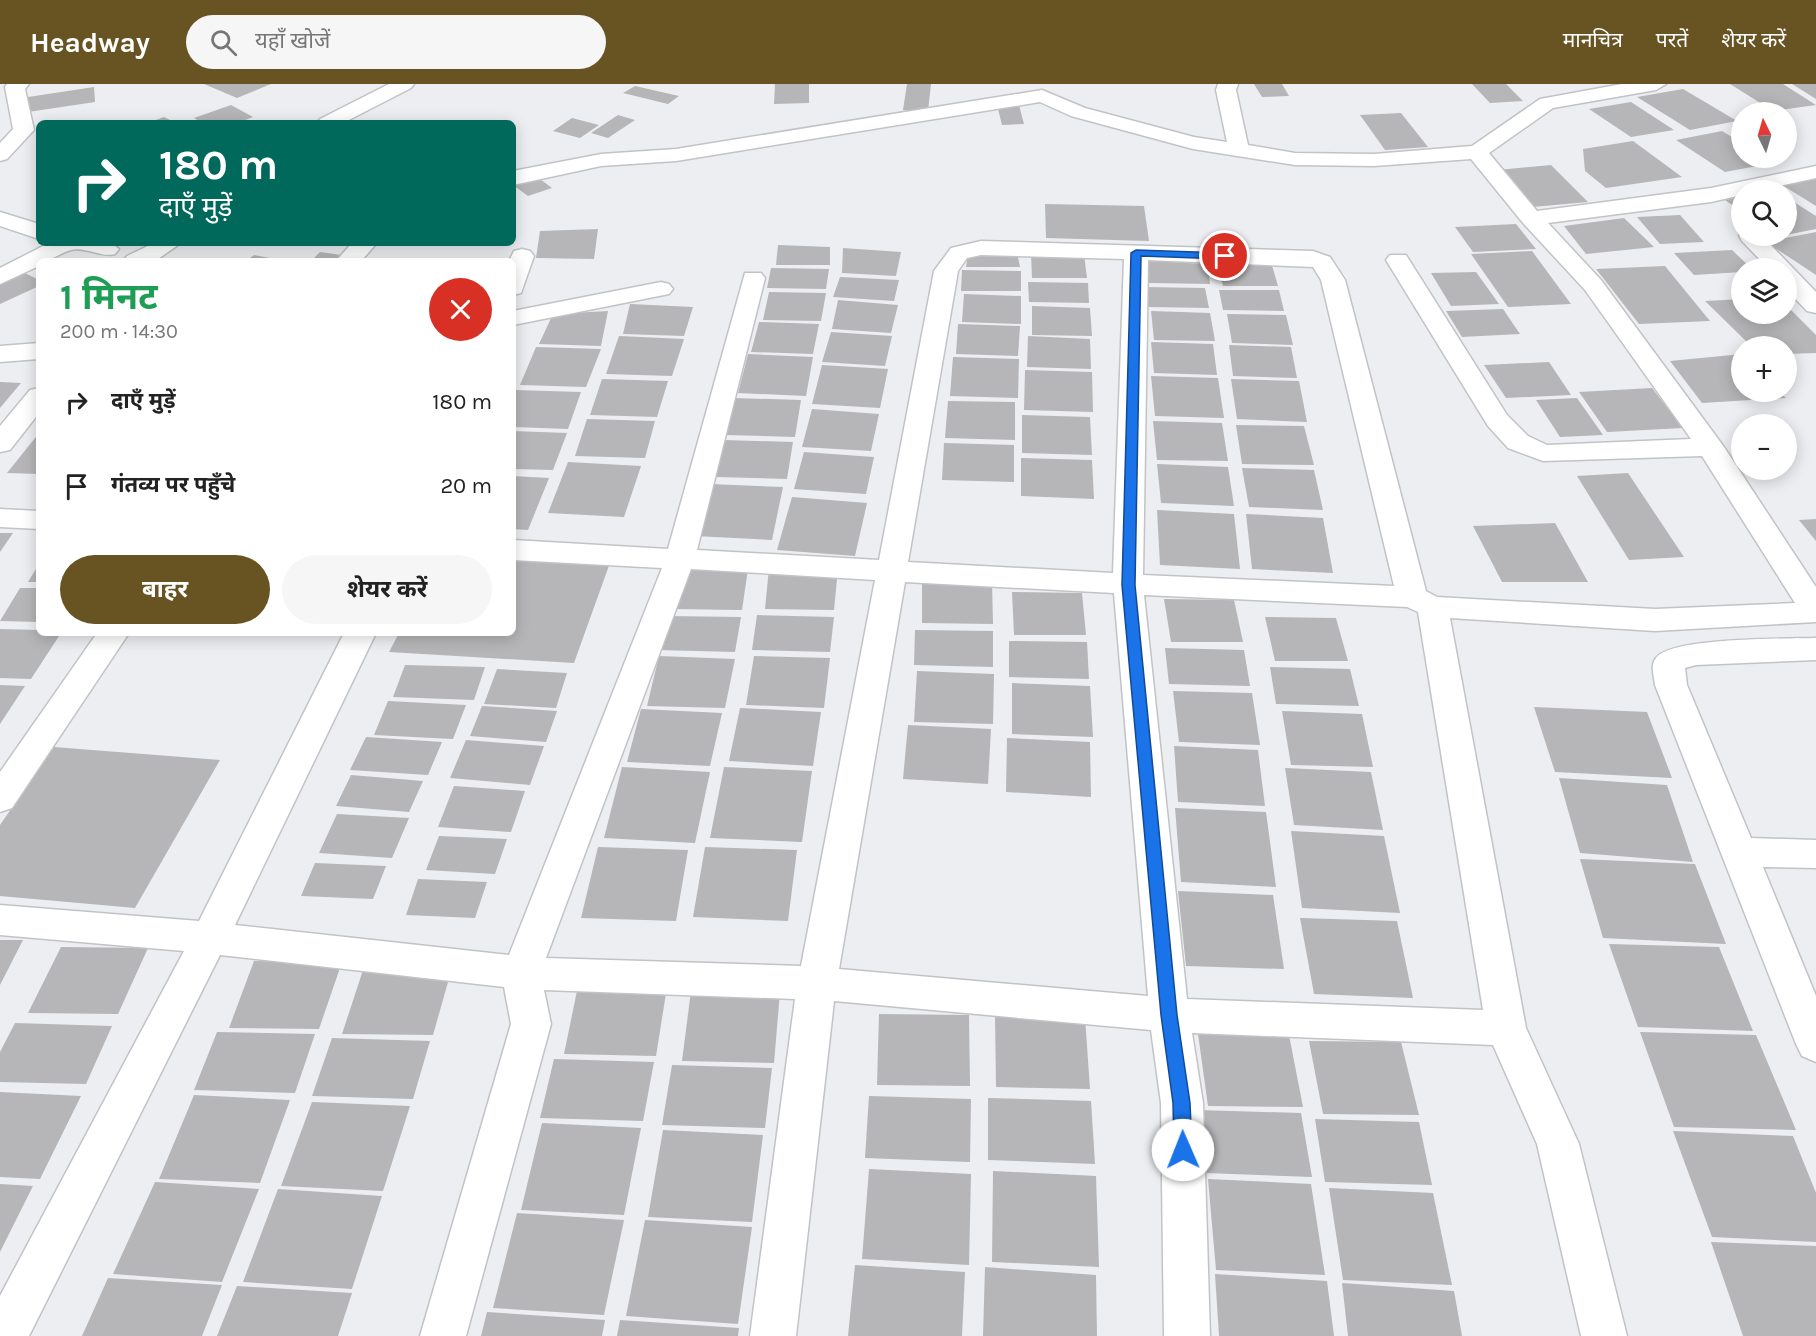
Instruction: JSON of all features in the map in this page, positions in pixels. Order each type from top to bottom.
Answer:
[{"type":"street","points":[[0,155],[24,130],[15,87],[19,84]]},
{"type":"street","points":[[333,120],[404,84]]},
{"type":"street","points":[[1228,84],[1226,90],[1239,150]]},
{"type":"street","points":[[516,177],[601,160],[676,155],[1039,90],[1078,112],[1193,142],[1295,159],[1374,160],[1477,152],[1547,103],[1656,84]]},
{"type":"street","points":[[516,550],[1422,602],[1655,620],[1816,611],[1710,447],[1593,285],[1531,218],[1477,152]]},
{"type":"street","points":[[1797,183],[1816,172]]},
{"type":"street","points":[[1531,218],[1731,218]]},
{"type":"street","points":[[0,219],[36,231]]},
{"type":"street","points":[[37,258],[61,246]]},
{"type":"street","points":[[88,246],[107,251]]},
{"type":"street","points":[[142,258],[165,246]]},
{"type":"street","points":[[351,258],[362,246]]},
{"type":"street","points":[[1760,246],[1771,258]]},
{"type":"street","points":[[773,1336],[817,983],[946,271],[959,253],[981,248],[1313,258],[1322,262],[1333,280],[1422,602],[1506,1028],[1558,1144],[1604,1336]]},
{"type":"street","points":[[1136,253],[1128,585],[1169,1015],[1182,1103],[1187,1336]]},
{"type":"street","points":[[516,277],[522,256]]},
{"type":"street","points":[[0,277],[36,259]]},
{"type":"street","points":[[1398,260],[1497,420],[1518,442],[1543,453],[1710,447]]},
{"type":"street","points":[[443,1336],[531,1024],[521,973],[680,559],[753,278]]},
{"type":"street","points":[[1797,286],[1816,306]]},
{"type":"street","points":[[516,317],[661,289]]},
{"type":"street","points":[[0,354],[36,351]]},
{"type":"street","points":[[0,444],[36,400]]},
{"type":"street","points":[[0,518],[36,520]]},
{"type":"street","points":[[0,799],[111,636]]},
{"type":"street","points":[[4,1336],[210,938],[359,636]]},
{"type":"street","points":[[1816,649],[1696,654],[1677,658],[1668,664],[1671,685],[1816,1044]]},
{"type":"street","points":[[1740,852],[1816,854]]},
{"type":"street","points":[[0,920],[210,938],[521,973],[817,983],[1169,1015],[1506,1028]]},
{"type":"building","points":[[204,84],[271,84],[237,98]]},
{"type":"building","points":[[775,84],[809,84],[809,103],[774,104]]},
{"type":"building","points":[[907,84],[931,84],[928,111],[903,110]]},
{"type":"building","points":[[1254,84],[1282,84],[1289,96],[1262,97]]},
{"type":"building","points":[[1472,84],[1506,84],[1523,101],[1490,103]]},
{"type":"building","points":[[1730,84],[1783,84],[1816,105],[1797,108],[1797,102],[1759,102]]},
{"type":"building","points":[[1792,84],[1816,84],[1816,99]]},
{"type":"building","points":[[635,86],[679,96],[668,104],[623,93]]},
{"type":"building","points":[[94,87],[95,102],[28,112],[28,97]]},
{"type":"building","points":[[1683,89],[1731,117],[1731,122],[1690,130],[1637,97]]},
{"type":"building","points":[[1631,102],[1674,130],[1631,137],[1589,109]]},
{"type":"building","points":[[231,105],[253,117],[246,120],[197,120],[194,118]]},
{"type":"building","points":[[997,105],[1019,105],[1024,124],[1002,125]]},
{"type":"building","points":[[1401,113],[1428,147],[1385,150],[1360,115]]},
{"type":"building","points":[[618,115],[635,120],[608,138],[591,133]]},
{"type":"building","points":[[572,118],[599,125],[580,138],[553,131]]},
{"type":"building","points":[[1722,131],[1731,136],[1731,168],[1746,168],[1725,172],[1676,140]]},
{"type":"building","points":[[1633,141],[1682,177],[1606,188],[1585,171],[1583,149]]},
{"type":"building","points":[[1551,165],[1588,202],[1533,207],[1498,170]]},
{"type":"building","points":[[536,176],[552,188],[528,196],[516,187],[516,184]]},
{"type":"building","points":[[1816,178],[1816,206],[1797,194],[1797,182]]},
{"type":"building","points":[[1045,204],[1144,206],[1149,241],[1046,238]]},
{"type":"building","points":[[1797,204],[1816,216],[1816,229],[1797,233]]},
{"type":"building","points":[[1680,215],[1704,242],[1660,244],[1637,217]]},
{"type":"building","points":[[1624,218],[1654,247],[1586,254],[1564,226]]},
{"type":"building","points":[[1516,224],[1536,249],[1473,252],[1455,227]]},
{"type":"building","points":[[598,229],[594,259],[536,258],[540,231]]},
{"type":"building","points":[[1816,232],[1816,275],[1797,262],[1797,258],[1790,258],[1772,246],[1797,246],[1797,236]]},
{"type":"building","points":[[778,245],[830,247],[830,265],[776,265]]},
{"type":"building","points":[[843,248],[901,252],[896,276],[842,273]]},
{"type":"building","points":[[1732,250],[1740,258],[1731,258],[1731,273],[1694,275],[1674,253]]},
{"type":"building","points":[[1532,251],[1571,304],[1508,307],[1471,254]]},
{"type":"building","points":[[320,252],[349,256],[347,258],[314,258]]},
{"type":"building","points":[[968,254],[1018,257],[1020,267],[966,267]]},
{"type":"building","points":[[1031,254],[1084,254],[1087,278],[1032,278]]},
{"type":"building","points":[[254,255],[270,258],[250,258]]},
{"type":"building","points":[[1149,261],[1208,264],[1210,284],[1149,283]]},
{"type":"building","points":[[1217,261],[1271,262],[1278,286],[1223,286]]},
{"type":"building","points":[[1665,266],[1710,321],[1639,324],[1596,269]]},
{"type":"building","points":[[771,268],[829,269],[826,289],[767,288]]},
{"type":"building","points":[[962,270],[1021,271],[1021,291],[961,291]]},
{"type":"building","points":[[21,271],[36,278],[36,287],[0,304],[0,280]]},
{"type":"building","points":[[1476,272],[1499,304],[1451,306],[1431,273]]},
{"type":"building","points":[[840,277],[899,280],[894,301],[833,297]]},
{"type":"building","points":[[1028,282],[1088,283],[1089,303],[1029,302]]},
{"type":"building","points":[[1145,287],[1205,288],[1209,308],[1148,307]]},
{"type":"building","points":[[1219,290],[1279,290],[1284,311],[1223,310]]},
{"type":"building","points":[[769,292],[826,293],[821,321],[763,320]]},
{"type":"building","points":[[964,294],[1021,296],[1021,324],[962,322]]},
{"type":"building","points":[[838,300],[898,305],[891,333],[832,329]]},
{"type":"building","points":[[1731,300],[1731,324],[1797,324],[1797,316],[1816,335],[1816,353],[1797,354],[1797,336],[1741,336],[1705,301]]},
{"type":"building","points":[[630,304],[693,307],[684,336],[623,334]]},
{"type":"building","points":[[1032,306],[1090,308],[1092,336],[1032,335]]},
{"type":"building","points":[[1503,309],[1520,334],[1462,337],[1446,311]]},
{"type":"building","points":[[608,311],[601,346],[539,344],[553,314]]},
{"type":"building","points":[[1151,311],[1210,313],[1215,341],[1154,340]]},
{"type":"building","points":[[1227,314],[1286,315],[1293,345],[1232,343]]},
{"type":"building","points":[[759,322],[819,324],[813,354],[751,352]]},
{"type":"building","points":[[958,324],[1020,326],[1018,356],[956,354]]},
{"type":"building","points":[[831,332],[892,336],[885,366],[822,362]]},
{"type":"building","points":[[619,336],[684,339],[672,376],[606,374]]},
{"type":"building","points":[[1028,336],[1090,339],[1091,369],[1027,367]]},
{"type":"building","points":[[1151,342],[1213,344],[1217,375],[1154,373]]},
{"type":"building","points":[[1229,345],[1291,347],[1297,378],[1233,376]]},
{"type":"building","points":[[536,347],[601,349],[586,387],[520,385]]},
{"type":"building","points":[[748,354],[813,357],[806,396],[738,393]]},
{"type":"building","points":[[1731,355],[1731,401],[1702,403],[1670,361]]},
{"type":"building","points":[[953,357],[1019,359],[1018,398],[950,396]]},
{"type":"building","points":[[1549,362],[1571,395],[1506,398],[1484,365]]},
{"type":"building","points":[[822,365],[888,369],[880,408],[812,404]]},
{"type":"building","points":[[1025,370],[1092,372],[1093,412],[1024,410]]},
{"type":"building","points":[[1151,376],[1218,378],[1224,418],[1155,416]]},
{"type":"building","points":[[602,379],[668,381],[657,417],[590,415]]},
{"type":"building","points":[[1231,379],[1299,381],[1307,422],[1237,419]]},
{"type":"building","points":[[0,382],[21,383],[0,408]]},
{"type":"building","points":[[1652,388],[1683,428],[1607,432],[1579,392]]},
{"type":"building","points":[[516,390],[581,392],[568,429],[516,427]]},
{"type":"building","points":[[734,398],[801,400],[795,437],[726,435]]},
{"type":"building","points":[[1577,398],[1603,435],[1560,437],[1536,400]]},
{"type":"building","points":[[948,401],[1015,402],[1015,440],[945,438]]},
{"type":"building","points":[[812,409],[879,414],[871,451],[802,447]]},
{"type":"building","points":[[1022,415],[1090,417],[1092,455],[1022,453]]},
{"type":"building","points":[[587,419],[655,421],[645,458],[575,456]]},
{"type":"building","points":[[1153,421],[1222,423],[1228,461],[1157,460]]},
{"type":"building","points":[[1236,425],[1304,426],[1314,465],[1242,464]]},
{"type":"building","points":[[516,431],[567,433],[553,470],[516,469]]},
{"type":"building","points":[[36,437],[36,474],[7,473]]},
{"type":"building","points":[[724,440],[793,442],[787,479],[716,477]]},
{"type":"building","points":[[944,443],[1014,445],[1014,482],[942,480]]},
{"type":"building","points":[[804,452],[874,457],[866,494],[794,489]]},
{"type":"building","points":[[1021,458],[1092,460],[1094,499],[1021,496]]},
{"type":"building","points":[[568,462],[641,466],[624,517],[548,513]]},
{"type":"building","points":[[1157,464],[1228,467],[1234,506],[1161,503]]},
{"type":"building","points":[[1242,468],[1314,470],[1323,510],[1249,507]]},
{"type":"building","points":[[1628,473],[1684,557],[1629,560],[1577,476]]},
{"type":"building","points":[[516,476],[549,478],[528,530],[516,529]]},
{"type":"building","points":[[710,484],[783,487],[772,540],[695,536]]},
{"type":"building","points":[[792,497],[867,503],[855,556],[777,550]]},
{"type":"building","points":[[1157,510],[1234,514],[1240,569],[1160,565]]},
{"type":"building","points":[[1246,514],[1323,518],[1333,573],[1252,569]]},
{"type":"building","points":[[1816,519],[1816,541],[1799,520]]},
{"type":"building","points":[[1555,523],[1588,582],[1502,582],[1473,526]]},
{"type":"building","points":[[0,533],[13,533],[0,552]]},
{"type":"building","points":[[516,555],[611,560],[574,663],[389,652],[397,636],[516,636]]},
{"type":"building","points":[[679,568],[748,569],[742,610],[672,609]]},
{"type":"building","points":[[769,568],[838,569],[834,610],[765,609]]},
{"type":"building","points":[[36,569],[36,582],[28,582]]},
{"type":"building","points":[[922,582],[992,582],[993,624],[922,623]]},
{"type":"building","points":[[20,588],[36,588],[36,622],[0,621]]},
{"type":"building","points":[[1012,592],[1082,593],[1086,635],[1014,635]]},
{"type":"building","points":[[1164,599],[1234,600],[1243,642],[1171,642]]},
{"type":"building","points":[[757,615],[834,617],[830,652],[752,650]]},
{"type":"building","points":[[664,616],[741,617],[735,652],[657,650]]},
{"type":"building","points":[[1265,617],[1336,618],[1348,661],[1275,661]]},
{"type":"building","points":[[0,629],[36,630],[36,636],[59,636],[31,679],[0,678]]},
{"type":"building","points":[[915,630],[993,631],[993,667],[914,665]]},
{"type":"building","points":[[1009,641],[1087,642],[1089,679],[1009,677]]},
{"type":"building","points":[[1165,648],[1244,650],[1250,686],[1169,684]]},
{"type":"building","points":[[659,656],[735,659],[725,708],[647,706]]},
{"type":"building","points":[[754,656],[830,658],[824,708],[746,705]]},
{"type":"building","points":[[405,665],[485,667],[474,700],[393,697]]},
{"type":"building","points":[[1270,667],[1350,669],[1359,706],[1276,704]]},
{"type":"building","points":[[497,669],[567,673],[556,708],[484,704]]},
{"type":"building","points":[[917,671],[994,674],[993,724],[914,722]]},
{"type":"building","points":[[1012,683],[1090,686],[1093,737],[1012,734]]},
{"type":"building","points":[[0,685],[25,686],[0,724]]},
{"type":"building","points":[[1173,691],[1252,693],[1260,745],[1179,742]]},
{"type":"building","points":[[388,701],[466,705],[453,739],[374,735]]},
{"type":"building","points":[[482,706],[557,711],[546,742],[470,736]]},
{"type":"building","points":[[1534,707],[1647,712],[1672,778],[1555,772]]},
{"type":"building","points":[[740,708],[821,712],[813,766],[729,761]]},
{"type":"building","points":[[641,709],[722,713],[710,766],[627,762]]},
{"type":"building","points":[[1282,711],[1362,714],[1373,767],[1291,765]]},
{"type":"building","points":[[908,725],[991,729],[988,784],[903,779]]},
{"type":"building","points":[[366,737],[442,742],[428,775],[350,770]]},
{"type":"building","points":[[1007,738],[1090,742],[1091,797],[1006,792]]},
{"type":"building","points":[[466,740],[544,746],[530,785],[450,778]]},
{"type":"building","points":[[1174,746],[1258,750],[1265,806],[1178,802]]},
{"type":"building","points":[[54,747],[220,760],[135,908],[0,896],[0,825]]},
{"type":"building","points":[[622,767],[710,772],[695,843],[604,838]]},
{"type":"building","points":[[724,767],[812,771],[802,842],[710,838]]},
{"type":"building","points":[[1285,768],[1371,772],[1383,830],[1294,825]]},
{"type":"building","points":[[351,775],[423,781],[409,812],[336,806]]},
{"type":"building","points":[[1559,778],[1667,785],[1693,862],[1580,853]]},
{"type":"building","points":[[454,786],[525,791],[511,832],[438,827]]},
{"type":"building","points":[[1175,808],[1266,812],[1276,887],[1181,882]]},
{"type":"building","points":[[337,814],[409,818],[392,858],[319,853]]},
{"type":"building","points":[[1291,831],[1384,836],[1400,913],[1302,908]]},
{"type":"building","points":[[439,836],[507,839],[495,874],[426,870]]},
{"type":"building","points":[[598,847],[688,850],[676,921],[581,918]]},
{"type":"building","points":[[705,847],[797,850],[788,921],[693,917]]},
{"type":"building","points":[[1580,859],[1695,864],[1726,944],[1603,938]]},
{"type":"building","points":[[315,863],[386,866],[373,899],[301,896]]},
{"type":"building","points":[[418,879],[487,882],[475,918],[406,915]]},
{"type":"building","points":[[1178,891],[1273,895],[1284,969],[1186,966]]},
{"type":"building","points":[[1300,918],[1397,921],[1413,998],[1314,994]]},
{"type":"building","points":[[0,940],[23,940],[0,985]]},
{"type":"building","points":[[1609,944],[1719,947],[1753,1031],[1638,1027]]},
{"type":"building","points":[[61,947],[148,948],[118,1014],[28,1013]]},
{"type":"building","points":[[254,961],[342,962],[319,1029],[229,1028]]},
{"type":"building","points":[[364,967],[452,968],[433,1035],[342,1034]]},
{"type":"building","points":[[578,986],[667,987],[656,1056],[564,1054]]},
{"type":"building","points":[[691,991],[780,992],[774,1063],[682,1061]]},
{"type":"building","points":[[879,1014],[969,1015],[970,1086],[877,1085]]},
{"type":"building","points":[[995,1016],[1085,1017],[1090,1089],[996,1087]]},
{"type":"building","points":[[15,1023],[112,1026],[86,1084],[0,1082],[0,1052]]},
{"type":"building","points":[[217,1032],[315,1034],[295,1093],[194,1090]]},
{"type":"building","points":[[1640,1032],[1756,1035],[1796,1130],[1674,1127]]},
{"type":"building","points":[[1198,1034],[1289,1035],[1303,1107],[1208,1106]]},
{"type":"building","points":[[332,1038],[430,1041],[413,1099],[312,1096]]},
{"type":"building","points":[[1309,1041],[1401,1042],[1419,1115],[1323,1114]]},
{"type":"building","points":[[554,1059],[654,1062],[643,1121],[540,1118]]},
{"type":"building","points":[[672,1065],[772,1068],[765,1128],[662,1125]]},
{"type":"building","points":[[0,1092],[81,1096],[40,1179],[0,1177]]},
{"type":"building","points":[[194,1095],[290,1100],[260,1183],[159,1179]]},
{"type":"building","points":[[869,1096],[971,1099],[970,1162],[865,1158]]},
{"type":"building","points":[[988,1098],[1091,1101],[1095,1164],[988,1160]]},
{"type":"building","points":[[312,1102],[410,1106],[383,1191],[281,1186]]},
{"type":"building","points":[[1198,1110],[1301,1113],[1312,1177],[1205,1173]]},
{"type":"building","points":[[1315,1119],[1419,1122],[1432,1185],[1325,1182]]},
{"type":"building","points":[[542,1123],[641,1128],[624,1215],[521,1210]]},
{"type":"building","points":[[663,1130],[763,1135],[752,1222],[648,1217]]},
{"type":"building","points":[[1673,1131],[1793,1136],[1816,1193],[1816,1242],[1712,1237]]},
{"type":"building","points":[[869,1169],[971,1174],[969,1265],[862,1259]]},
{"type":"building","points":[[993,1171],[1096,1176],[1099,1267],[992,1262]]},
{"type":"building","points":[[1208,1179],[1311,1184],[1325,1275],[1216,1270]]},
{"type":"building","points":[[155,1182],[259,1189],[222,1282],[113,1274]]},
{"type":"building","points":[[0,1184],[33,1186],[0,1252]]},
{"type":"building","points":[[1329,1188],[1433,1193],[1452,1285],[1343,1280]]},
{"type":"building","points":[[278,1189],[382,1196],[352,1289],[243,1282]]},
{"type":"building","points":[[517,1213],[624,1220],[604,1315],[493,1308]]},
{"type":"building","points":[[645,1220],[752,1227],[738,1324],[626,1316]]},
{"type":"building","points":[[1711,1242],[1816,1246],[1816,1336],[1743,1336]]},
{"type":"building","points":[[855,1265],[965,1272],[962,1336],[848,1336]]},
{"type":"building","points":[[985,1267],[1096,1275],[1097,1336],[983,1336]]},
{"type":"building","points":[[1215,1274],[1327,1281],[1334,1336],[1219,1336]]},
{"type":"building","points":[[108,1278],[222,1285],[202,1336],[82,1336]]},
{"type":"building","points":[[1342,1283],[1454,1291],[1462,1336],[1348,1336]]},
{"type":"building","points":[[237,1286],[352,1293],[338,1336],[217,1336]]},
{"type":"building","points":[[487,1312],[605,1320],[602,1336],[481,1336]]},
{"type":"building","points":[[620,1320],[739,1328],[738,1336],[617,1336]]},
{"type":"route","points":[[1183,1150],[1182,1103],[1169,1015],[1128,585],[1136,253],[1225,256]]}]
